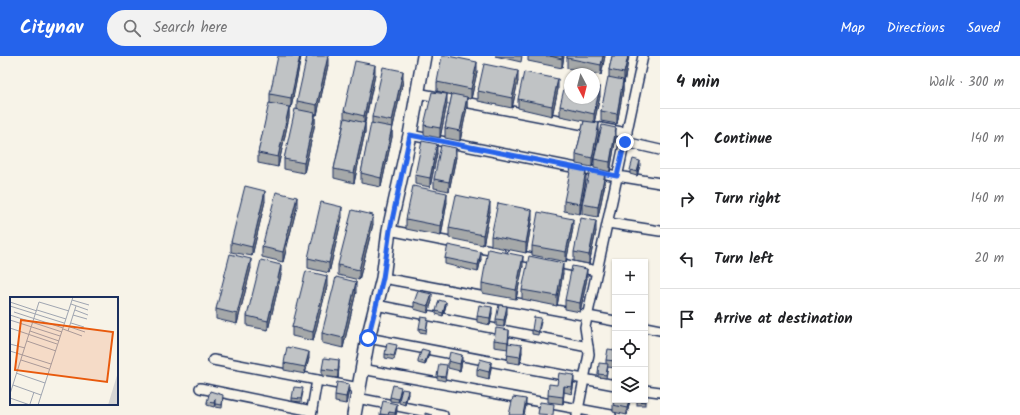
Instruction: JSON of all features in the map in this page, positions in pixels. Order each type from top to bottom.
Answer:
[{"type":"main road","points":[[354,415],[368,338],[383,278],[390,230],[410,135],[424,56]]},
{"type":"street","points":[[578,412],[589,354],[585,327],[643,56]]},
{"type":"street","points":[[417,93],[626,138],[660,150]]},
{"type":"street","points":[[410,135],[617,176],[660,183]]},
{"type":"street","points":[[608,223],[660,231]]},
{"type":"street","points":[[390,230],[597,271]]},
{"type":"street","points":[[383,278],[612,320]]},
{"type":"street","points":[[376,305],[588,347]]},
{"type":"street","points":[[648,328],[660,330]]},
{"type":"street","points":[[368,338],[612,384]]},
{"type":"street","points":[[213,360],[317,380],[358,393],[443,415]]},
{"type":"street","points":[[362,369],[578,412],[611,415]]},
{"type":"street","points":[[200,388],[311,413],[317,380]]},
{"type":"street","points":[[648,390],[660,392]]},
{"type":"building","points":[[278,56],[300,56],[291,98],[270,94]]},
{"type":"building","points":[[307,56],[328,56],[317,105],[297,101]]},
{"type":"building","points":[[442,56],[477,62],[471,89],[437,82]]},
{"type":"building","points":[[550,56],[562,56],[562,59]]},
{"type":"building","points":[[567,56],[603,56],[601,65],[567,58]]},
{"type":"building","points":[[612,56],[628,56],[624,73],[609,70]]},
{"type":"building","points":[[355,61],[375,65],[364,116],[344,111]]},
{"type":"building","points":[[484,64],[518,71],[512,98],[478,91]]},
{"type":"building","points":[[383,67],[403,71],[392,121],[372,117]]},
{"type":"building","points":[[524,72],[558,79],[552,106],[518,99]]},
{"type":"building","points":[[608,77],[623,80],[617,114],[601,111]]},
{"type":"building","points":[[564,89],[564,104],[596,104],[594,114],[560,106]]},
{"type":"building","points":[[432,92],[447,94],[440,128],[424,125]]},
{"type":"building","points":[[452,94],[467,97],[460,131],[445,128]]},
{"type":"building","points":[[269,103],[289,107],[278,157],[258,153]]},
{"type":"building","points":[[295,109],[315,113],[304,163],[284,159]]},
{"type":"building","points":[[345,118],[365,123],[354,173],[334,169]]},
{"type":"building","points":[[584,121],[599,123],[592,158],[576,154]]},
{"type":"building","points":[[371,123],[392,127],[381,178],[361,173]]},
{"type":"building","points":[[602,125],[616,128],[610,162],[594,159]]},
{"type":"building","points":[[422,141],[437,144],[430,178],[415,175]]},
{"type":"building","points":[[441,145],[456,148],[449,182],[434,179]]},
{"type":"building","points":[[633,159],[640,161],[637,172],[630,170]]},
{"type":"building","points":[[571,167],[586,170],[580,204],[564,201]]},
{"type":"building","points":[[590,170],[605,173],[598,207],[582,204]]},
{"type":"building","points":[[245,186],[265,191],[252,247],[231,242]]},
{"type":"building","points":[[413,186],[447,193],[441,226],[406,219]]},
{"type":"building","points":[[276,192],[297,197],[283,252],[262,247]]},
{"type":"building","points":[[456,195],[490,202],[483,235],[449,228]]},
{"type":"building","points":[[321,202],[342,207],[329,263],[308,258]]},
{"type":"building","points":[[498,203],[532,210],[526,243],[491,236]]},
{"type":"building","points":[[352,210],[373,215],[359,270],[338,265]]},
{"type":"building","points":[[538,212],[573,219],[566,252],[532,246]]},
{"type":"building","points":[[581,218],[596,221],[589,255],[574,252]]},
{"type":"building","points":[[448,245],[481,252],[478,265],[445,258]]},
{"type":"building","points":[[488,249],[523,256],[516,290],[482,283]]},
{"type":"building","points":[[230,254],[251,259],[237,314],[216,309]]},
{"type":"building","points":[[529,256],[563,263],[557,296],[522,290]]},
{"type":"building","points":[[261,260],[281,265],[268,321],[247,316]]},
{"type":"building","points":[[572,266],[587,269],[580,303],[565,300]]},
{"type":"building","points":[[306,271],[327,276],[313,332],[292,327]]},
{"type":"building","points":[[336,277],[356,282],[343,338],[322,333]]},
{"type":"building","points":[[418,291],[432,294],[428,306],[414,302]]},
{"type":"building","points":[[439,300],[446,302],[443,313],[436,311]]},
{"type":"building","points":[[479,305],[492,307],[490,318],[477,316]]},
{"type":"building","points":[[499,305],[507,306],[504,320],[496,319]]},
{"type":"building","points":[[421,317],[428,318],[426,330],[419,328]]},
{"type":"building","points":[[534,317],[541,318],[538,332],[532,330]]},
{"type":"building","points":[[496,328],[509,330],[508,342],[494,340]]},
{"type":"building","points":[[387,343],[397,345],[394,356],[385,354]]},
{"type":"building","points":[[508,343],[522,345],[520,357],[507,355]]},
{"type":"building","points":[[287,347],[309,352],[305,367],[284,363]]},
{"type":"building","points":[[422,349],[429,351],[425,362],[418,360]]},
{"type":"building","points":[[608,349],[612,350],[612,361],[606,360]]},
{"type":"building","points":[[450,352],[462,355],[460,364],[448,361]]},
{"type":"building","points":[[324,358],[339,360],[338,371],[322,369]]},
{"type":"building","points":[[480,359],[491,362],[489,372],[477,369]]},
{"type":"building","points":[[599,363],[608,364],[606,375],[598,374]]},
{"type":"building","points":[[439,364],[447,365],[445,377],[437,376]]},
{"type":"building","points":[[559,373],[574,375],[572,387],[564,386],[563,397],[548,395],[549,384],[557,385]]},
{"type":"building","points":[[337,382],[349,384],[346,397],[335,395]]},
{"type":"building","points":[[393,385],[401,387],[398,399],[390,397]]},
{"type":"building","points":[[294,387],[303,388],[301,399],[292,398]]},
{"type":"building","points":[[402,389],[408,390],[405,401],[399,400]]},
{"type":"building","points":[[210,391],[223,395],[222,405],[215,404],[215,399],[214,403],[207,402]]},
{"type":"building","points":[[513,397],[526,399],[523,415],[509,415]]},
{"type":"building","points":[[383,401],[397,404],[395,413],[389,412],[388,415],[380,414]]},
{"type":"building","points":[[540,402],[554,404],[553,415],[538,414]]},
{"type":"building","points":[[613,403],[628,403],[627,408],[613,405]]},
{"type":"route","points":[[368,338],[383,278],[390,230],[410,135],[617,176],[625,142]]}]
